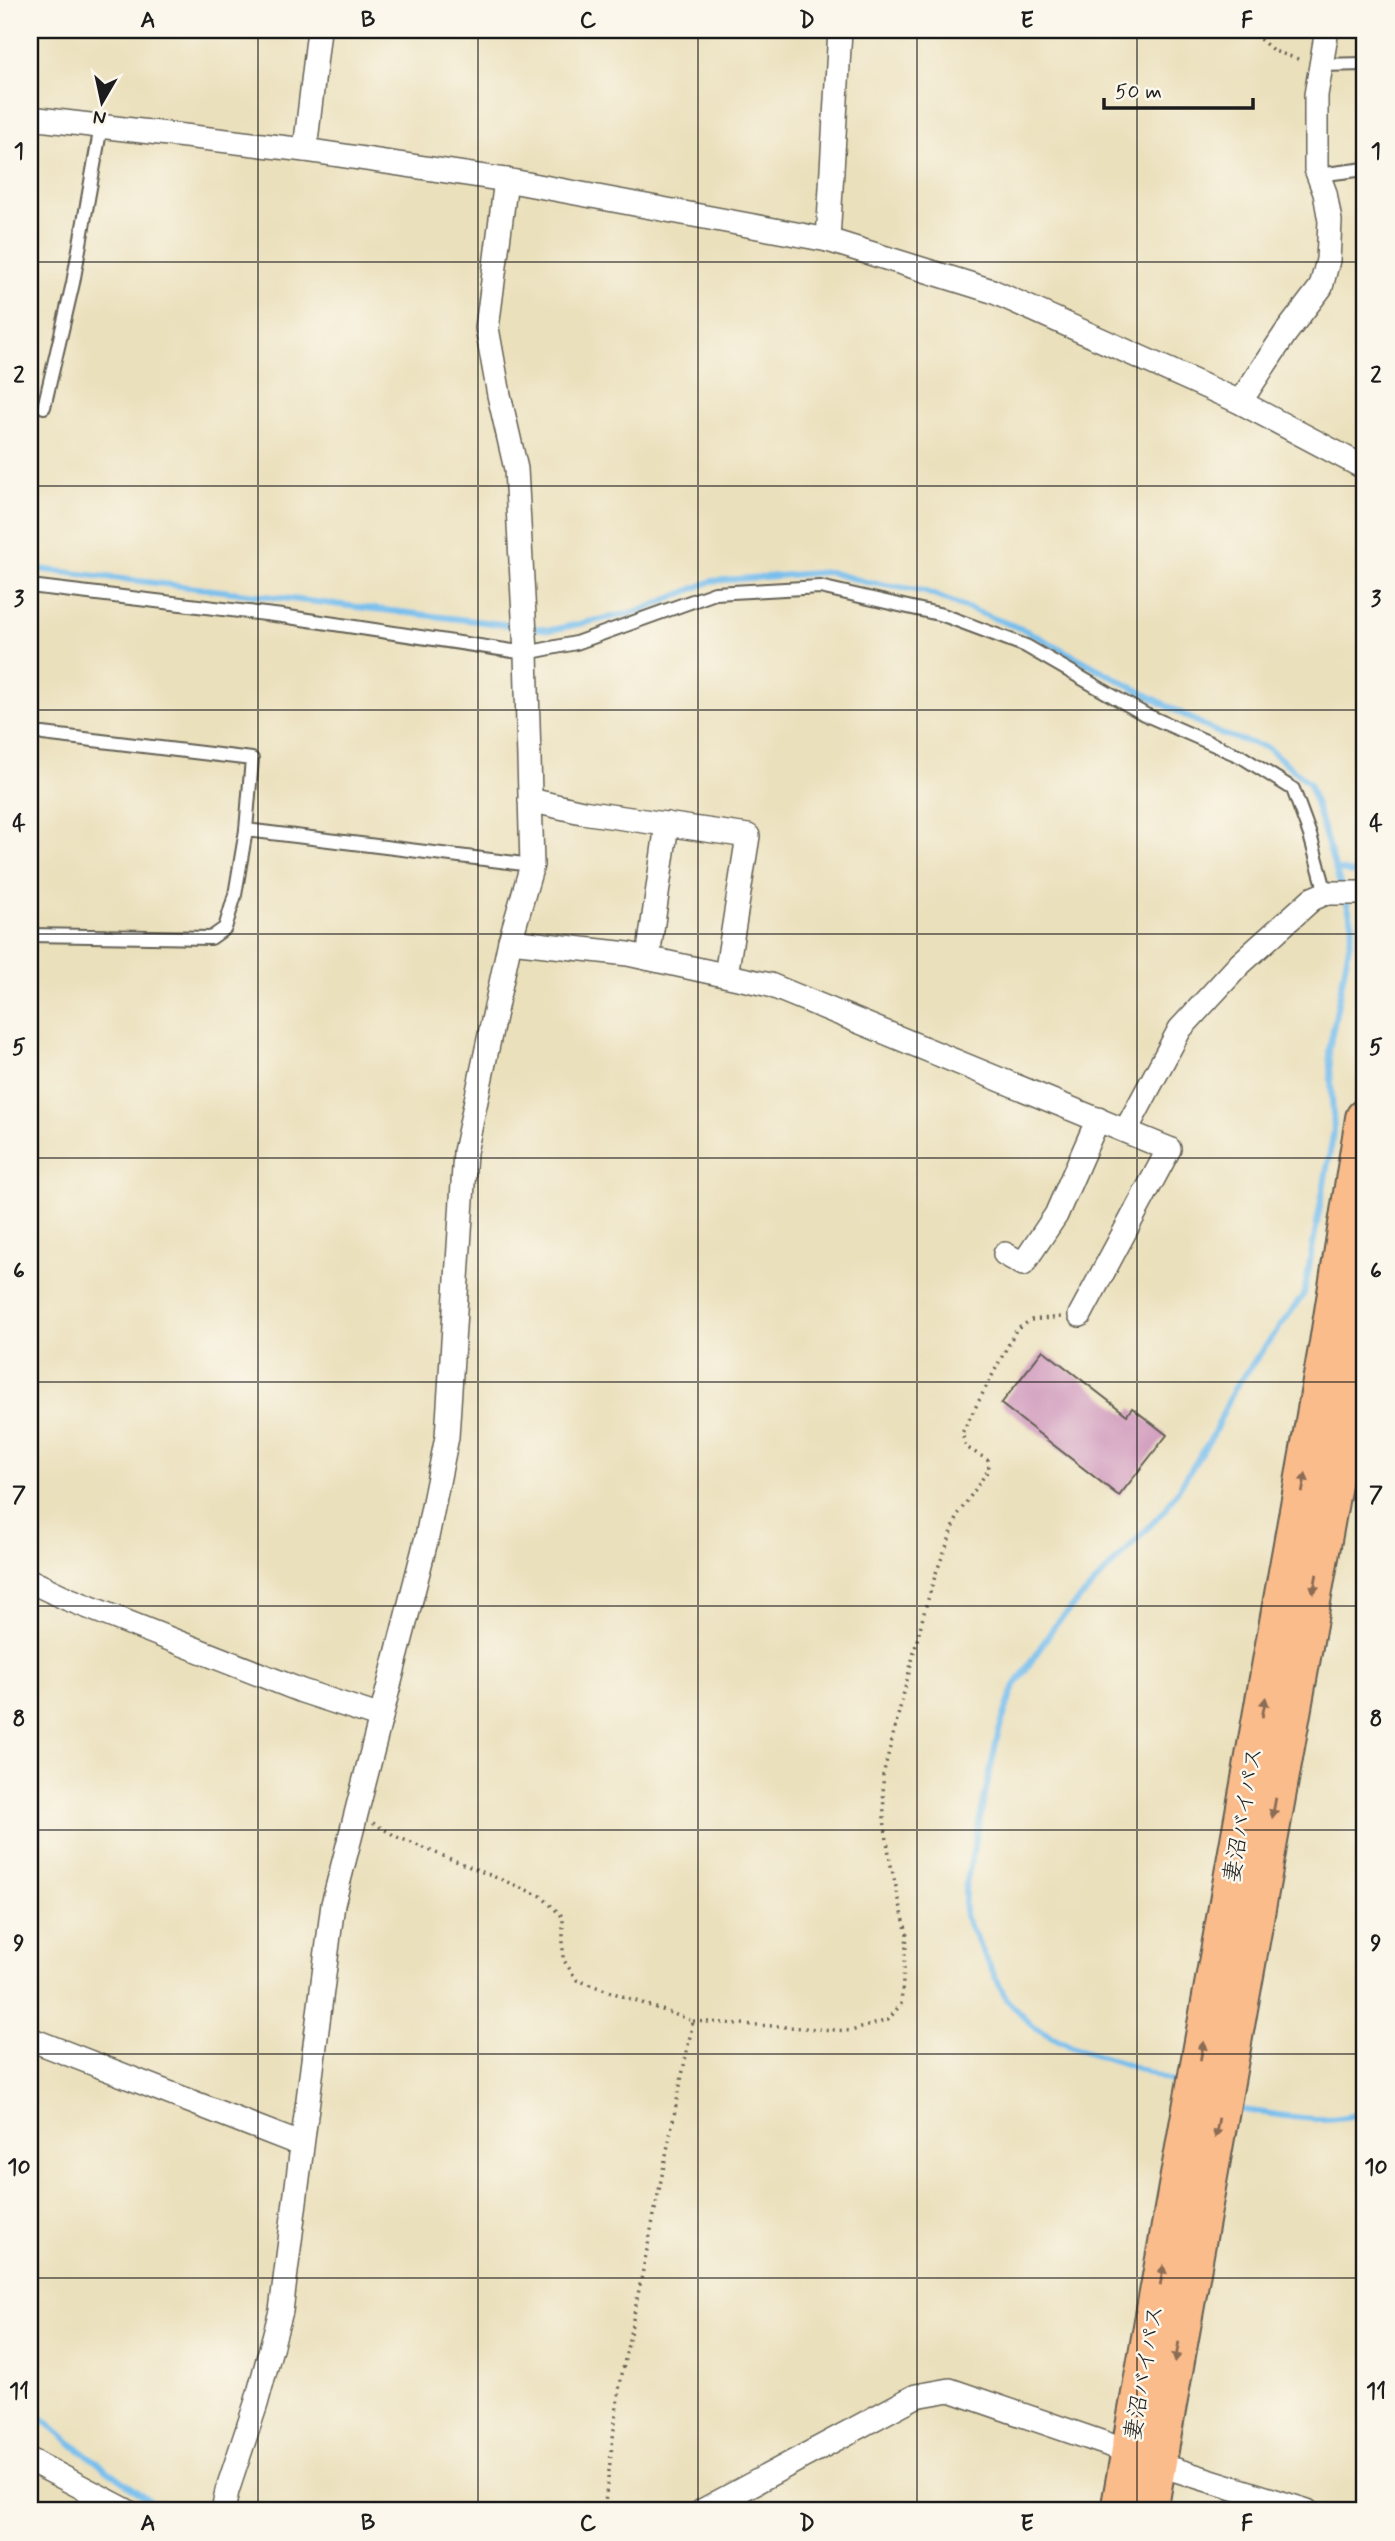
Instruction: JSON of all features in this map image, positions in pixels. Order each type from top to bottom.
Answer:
[{"type":"highway","name":"妻沼バイパス","points":[[1148,2511],[1144,2458],[1365,1118]]},
{"type":"highway","name":"妻沼バイパス","points":[[1120,2511],[1144,2458],[1365,1300]]},
{"type":"street","points":[[305,150],[319,30]]},
{"type":"street","points":[[828,240],[840,30]]},
{"type":"street","points":[[1240,402],[1285,334],[1321,287],[1328,260],[1330,221],[1325,193],[1316,169],[1315,95],[1327,30]]},
{"type":"street","points":[[30,118],[305,150],[506,180],[828,240],[992,291],[1240,402],[1365,468]]},
{"type":"street","points":[[223,2511],[281,2311],[300,2144],[333,1904],[427,1537],[447,1437],[465,1152],[510,941],[532,865],[526,653],[516,469],[487,328],[506,180]]},
{"type":"street","points":[[530,800],[582,812],[748,836],[726,975]]},
{"type":"street","points":[[648,958],[667,824]]},
{"type":"street","points":[[1126,1130],[1181,1029],[1240,964],[1312,899],[1328,893],[1361,893]]},
{"type":"street","points":[[510,941],[648,958],[771,985],[1169,1149],[1080,1315]]},
{"type":"street","points":[[1005,1254],[1023,1264],[1056,1215],[1098,1119]]},
{"type":"street","points":[[30,1581],[68,1599],[302,1691],[381,1717]]},
{"type":"street","points":[[30,2039],[300,2144]]},
{"type":"street","points":[[702,2511],[916,2396],[950,2390],[1144,2458],[1307,2511]]},
{"type":"street","points":[[30,2460],[127,2511]]},
{"type":"lane","points":[[1320,65],[1365,64]]},
{"type":"lane","points":[[44,407],[73,284],[101,126]]},
{"type":"lane","points":[[1318,175],[1365,169]]},
{"type":"lane","points":[[30,586],[282,616],[526,653],[576,643],[715,593],[820,587],[943,615],[1026,646],[1144,714],[1242,757],[1293,789],[1328,893]]},
{"type":"lane","points":[[30,935],[211,938],[225,928],[235,895],[246,830],[252,758],[43,734]]},
{"type":"lane","points":[[246,830],[532,865]]},
{"type":"path","points":[[1249,30],[1275,51],[1320,65]]},
{"type":"path","points":[[356,1812],[397,1837],[541,1896],[563,1917],[563,1959],[576,1980],[693,2021],[850,2031],[888,2020],[901,2004],[907,1934],[890,1861],[884,1819],[883,1775],[936,1573],[959,1513],[989,1469],[988,1460],[966,1447],[962,1433],[1016,1330],[1031,1320],[1080,1315]]},
{"type":"path","points":[[604,2511],[619,2389],[693,2021]]},
{"type":"building","points":[[1043,1350],[1127,1415],[1132,1408],[1167,1435],[1119,1496],[1001,1404]]},
{"type":"waterway","points":[[30,568],[551,630],[640,611],[712,581],[829,572],[866,582],[923,591],[1027,631],[1218,733],[1268,748],[1309,783],[1341,887]]},
{"type":"waterway","points":[[1335,869],[1353,873],[1365,872]]},
{"type":"waterway","points":[[1177,2084],[1072,2047],[1034,2027],[1007,2000],[965,1916],[965,1889],[998,1734],[1013,1689],[1055,1625],[1165,1510],[1213,1435],[1234,1389],[1304,1294],[1334,1130],[1329,1050],[1353,925],[1345,897]]},
{"type":"waterway","points":[[1237,2109],[1318,2119],[1334,2119],[1365,2112]]},
{"type":"waterway","points":[[30,2408],[76,2447],[164,2511]]}]
